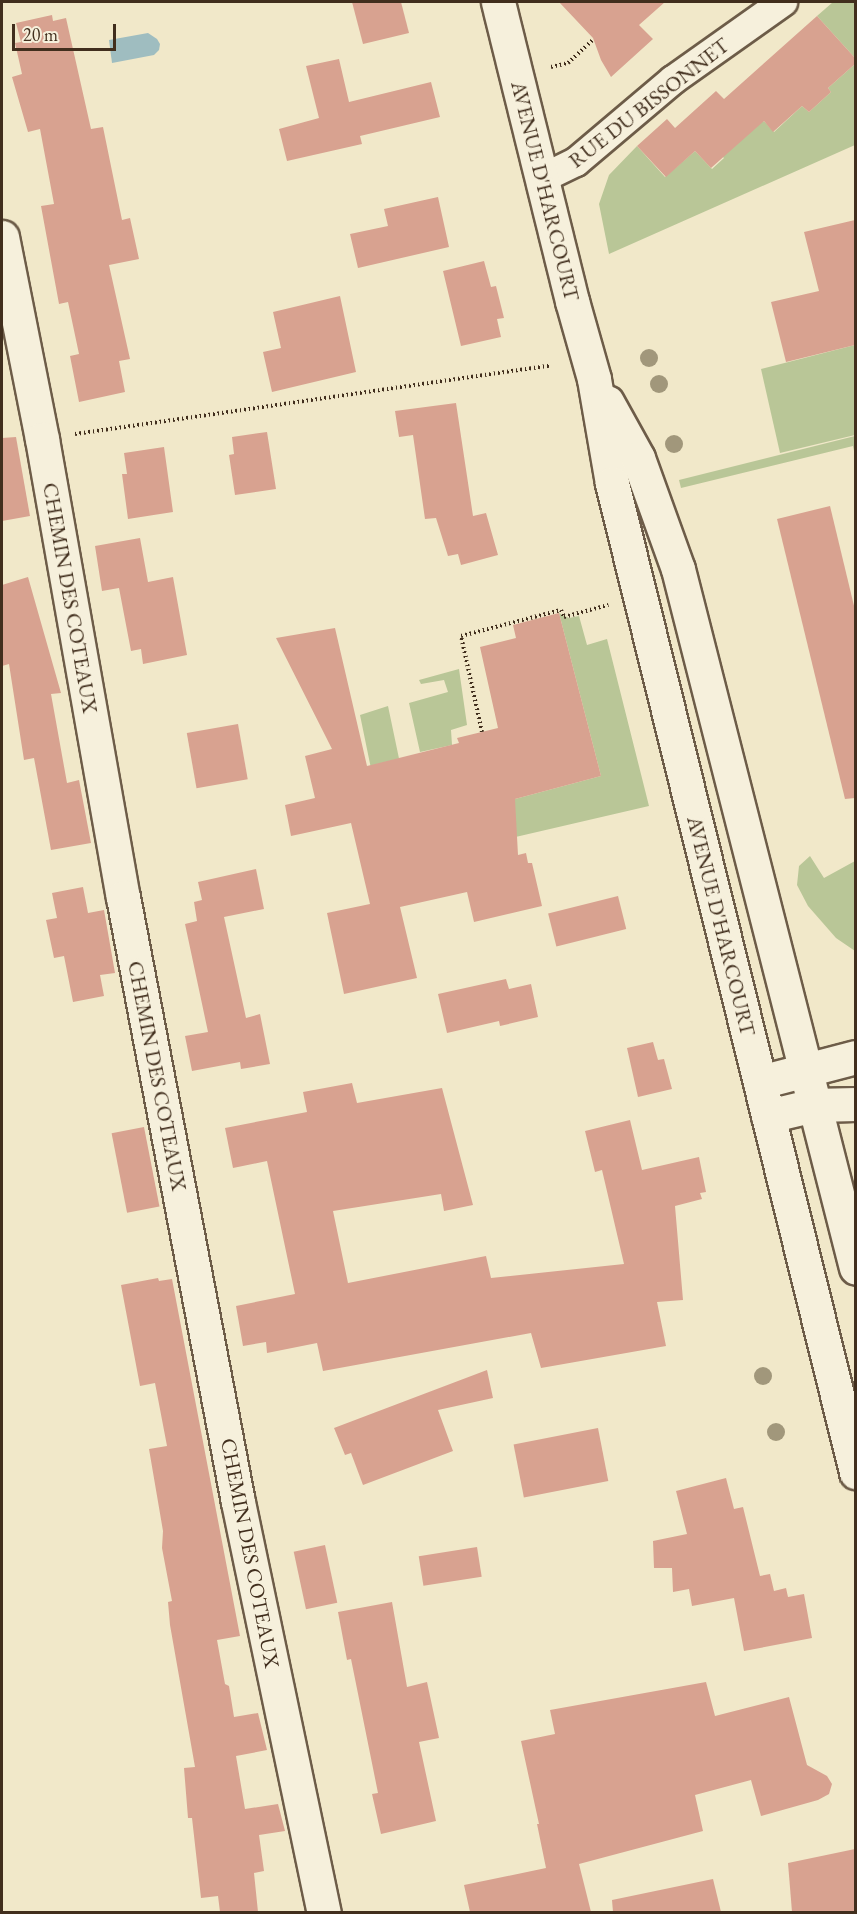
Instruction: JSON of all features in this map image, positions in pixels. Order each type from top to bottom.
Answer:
[{"type":"main road","name":"AVENUE D'HARCOURT","points":[[498,2],[541,179],[594,379],[612,483],[855,1472]]},
{"type":"main road","name":"CHEMIN DES COTEAUX","points":[[2,237],[42,439],[123,897],[236,1490],[324,1912]]},
{"type":"main road","name":"AVENUE D'HARCOURT","points":[[594,379],[638,458],[678,569],[855,1268]]},
{"type":"main road","points":[[760,1082],[855,1057]]},
{"type":"main road","points":[[768,1116],[814,1105],[855,1104]]},
{"type":"street","name":"RUE DU BISSONNET","points":[[541,179],[576,162],[673,80],[783,2]]},
{"type":"path","points":[[550,67],[568,63],[594,39]]},
{"type":"path","points":[[42,439],[551,365]]},
{"type":"path","points":[[482,732],[461,636],[561,610],[564,617],[610,604]]},
{"type":"green space","points":[[833,2],[855,2],[855,58],[817,16]]},
{"type":"green space","points":[[855,64],[855,145],[609,254],[599,204],[609,175],[637,146],[665,177],[695,151],[712,169],[724,158],[715,149],[764,121],[774,132],[802,106],[809,112],[831,92],[828,88]]},
{"type":"green space","points":[[855,345],[855,435],[780,453],[761,369]]},
{"type":"green space","points":[[855,436],[855,456],[853,446],[681,488],[679,480]]},
{"type":"green space","points":[[559,613],[569,618],[579,616],[587,645],[607,639],[649,806],[391,866],[360,715],[388,706],[414,830],[515,809],[515,799],[601,776]]},
{"type":"green space","points":[[459,669],[467,725],[451,730],[452,745],[420,752],[409,703],[448,692],[444,680],[421,684],[419,680]]},
{"type":"green space","points":[[810,856],[824,878],[855,861],[855,951],[836,938],[808,906],[797,885],[799,866]]},
{"type":"water","points":[[148,33],[160,44],[159,50],[154,55],[112,63],[109,40]]},
{"type":"building","points":[[352,2],[401,2],[409,33],[363,44]]},
{"type":"building","points":[[559,2],[665,2],[639,25],[653,39],[611,77],[601,60],[593,38]]},
{"type":"building","points":[[52,15],[53,21],[66,18],[91,129],[103,127],[122,220],[130,218],[139,259],[109,265],[130,359],[119,361],[125,392],[79,402],[70,356],[79,354],[68,302],[59,304],[41,206],[54,204],[40,129],[28,132],[12,77],[22,74],[15,43],[21,42],[16,23]]},
{"type":"building","points":[[817,16],[855,58],[855,64],[828,88],[831,92],[809,112],[802,106],[773,132],[764,121],[711,168],[695,151],[666,177],[637,146],[667,119],[675,128],[716,91],[724,99]]},
{"type":"building","points":[[339,59],[349,102],[431,82],[440,117],[360,136],[362,144],[287,161],[279,129],[319,118],[306,66]]},
{"type":"building","points":[[438,197],[449,247],[358,268],[350,234],[388,226],[384,209]]},
{"type":"building","points":[[855,220],[855,345],[786,362],[771,302],[819,291],[804,232]]},
{"type":"building","points":[[484,261],[491,287],[496,286],[504,318],[497,319],[501,337],[461,346],[443,271]]},
{"type":"building","points":[[340,296],[356,372],[272,392],[263,352],[281,348],[273,312]]},
{"type":"building","points":[[456,403],[473,516],[486,513],[498,555],[461,565],[458,554],[448,556],[436,518],[425,519],[413,435],[399,437],[395,411]]},
{"type":"building","points":[[267,432],[276,489],[235,495],[229,455],[234,454],[232,437]]},
{"type":"building","points":[[16,437],[30,516],[2,521],[2,438]]},
{"type":"building","points":[[164,447],[173,512],[128,519],[122,474],[127,474],[124,453]]},
{"type":"building","points":[[830,506],[855,610],[855,798],[845,799],[777,519]]},
{"type":"building","points":[[140,538],[148,582],[173,577],[187,655],[143,664],[141,649],[131,651],[119,588],[102,591],[95,546]]},
{"type":"building","points":[[28,577],[61,693],[51,694],[67,783],[79,780],[91,843],[51,850],[34,758],[24,760],[9,664],[2,666],[2,585]]},
{"type":"building","points":[[559,613],[601,776],[515,799],[518,855],[526,853],[528,863],[532,863],[542,906],[474,922],[467,892],[400,907],[417,978],[344,994],[327,913],[370,904],[351,823],[291,836],[285,805],[315,798],[305,756],[332,749],[276,638],[335,628],[367,766],[459,743],[457,738],[498,728],[480,647],[516,638],[513,625]]},
{"type":"building","points":[[238,724],[248,779],[197,788],[187,733]]},
{"type":"building","points":[[256,869],[264,909],[224,917],[246,1018],[260,1014],[270,1064],[241,1069],[240,1062],[192,1071],[185,1036],[208,1032],[185,924],[197,921],[194,902],[202,900],[198,882]]},
{"type":"building","points":[[83,887],[88,913],[104,910],[115,973],[100,975],[104,996],[73,1002],[64,956],[54,958],[46,920],[57,918],[52,893]]},
{"type":"building","points":[[618,896],[626,929],[556,946],[548,913]]},
{"type":"building","points":[[506,979],[509,989],[531,984],[538,1017],[500,1026],[499,1021],[447,1033],[438,994]]},
{"type":"building","points":[[653,1042],[658,1060],[664,1059],[672,1089],[638,1097],[627,1048]]},
{"type":"building","points":[[352,1083],[357,1103],[442,1088],[473,1205],[444,1211],[441,1194],[333,1211],[348,1283],[486,1256],[491,1278],[624,1264],[602,1170],[595,1172],[585,1131],[630,1120],[642,1170],[699,1157],[706,1192],[700,1193],[702,1199],[675,1206],[683,1300],[657,1302],[666,1346],[541,1368],[531,1333],[323,1371],[317,1343],[267,1353],[266,1342],[243,1346],[236,1306],[295,1294],[267,1161],[233,1168],[225,1128],[307,1112],[303,1092]]},
{"type":"building","points":[[144,1127],[159,1207],[127,1213],[112,1133]]},
{"type":"building","points":[[158,1278],[159,1281],[172,1279],[240,1636],[217,1640],[225,1684],[229,1686],[234,1717],[258,1713],[267,1750],[236,1756],[245,1809],[278,1804],[285,1831],[259,1835],[264,1871],[254,1873],[258,1912],[220,1912],[218,1896],[201,1898],[192,1818],[188,1818],[184,1768],[195,1767],[170,1625],[168,1602],[172,1601],[162,1548],[163,1531],[149,1449],[167,1446],[155,1383],[140,1386],[121,1285]]},
{"type":"building","points":[[487,1370],[493,1398],[438,1410],[453,1451],[363,1485],[351,1453],[345,1455],[334,1428]]},
{"type":"building","points":[[598,1428],[608,1481],[524,1497],[514,1444]]},
{"type":"building","points":[[726,1478],[734,1509],[743,1507],[760,1576],[770,1574],[774,1591],[786,1588],[788,1597],[804,1594],[812,1638],[744,1651],[734,1598],[692,1606],[689,1589],[673,1592],[672,1568],[654,1568],[653,1541],[687,1534],[676,1491]]},
{"type":"building","points":[[325,1545],[337,1603],[306,1609],[294,1552]]},
{"type":"building","points":[[477,1547],[482,1577],[423,1586],[419,1556]]},
{"type":"building","points":[[392,1602],[407,1687],[427,1682],[439,1738],[419,1742],[436,1821],[381,1834],[372,1794],[378,1793],[351,1659],[347,1660],[338,1612]]},
{"type":"building","points":[[706,1682],[715,1716],[789,1697],[807,1765],[827,1776],[832,1784],[829,1794],[818,1800],[761,1816],[751,1780],[695,1795],[703,1831],[579,1864],[591,1912],[470,1912],[464,1885],[546,1868],[521,1741],[555,1734],[550,1710]]},
{"type":"building","points":[[855,1849],[855,1912],[792,1912],[788,1863]]},
{"type":"building","points":[[713,1879],[721,1912],[613,1912],[612,1900]]}]
